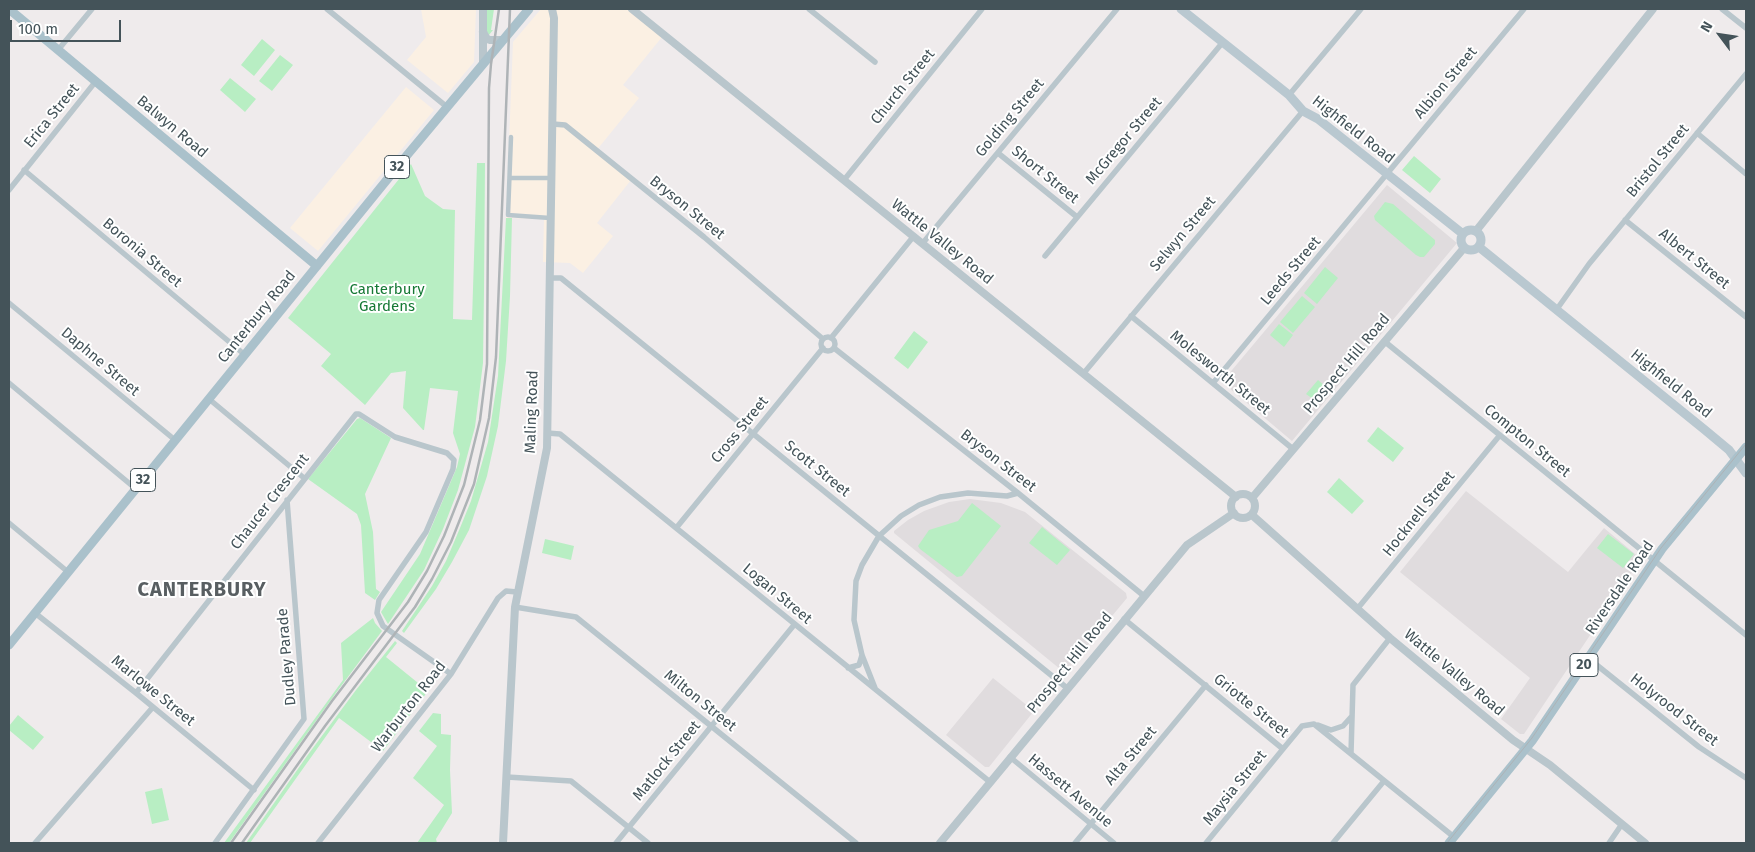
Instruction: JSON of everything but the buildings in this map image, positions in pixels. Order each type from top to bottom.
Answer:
[{"type":"main road","name":"Balwyn Road","points":[[9,9],[317,266]]},
{"type":"main road","name":"Canterbury Road","points":[[9,645],[446,107],[529,9]]},
{"type":"main road","name":"Highfield Road","points":[[1182,9],[1290,95],[1303,110],[1318,119],[1463,234]]},
{"type":"main road","points":[[1470,230],[1476,231],[1481,239],[1479,247],[1471,250],[1464,248],[1461,241],[1463,234],[1470,230]]},
{"type":"main road","name":"Highfield Road","points":[[1479,247],[1701,426],[1729,450],[1746,472]]},
{"type":"main road","name":"Riversdale Road","points":[[1452,840],[1526,749],[1654,560],[1746,447]]},
{"type":"street","points":[[58,50],[92,9]]},
{"type":"street","points":[[328,9],[446,107]]},
{"type":"street","points":[[483,9],[483,64]]},
{"type":"street","name":"Maling Road","points":[[503,843],[515,606],[547,448],[553,124],[554,18],[552,9]]},
{"type":"street","name":"Wattle Valley Road","points":[[632,9],[1236,497]]},
{"type":"street","points":[[810,9],[875,62]]},
{"type":"street","name":"Church Street","points":[[844,180],[982,9]]},
{"type":"street","name":"Golding Street","points":[[922,244],[1117,9]]},
{"type":"street","points":[[1290,95],[1361,9]]},
{"type":"street","name":"Albion Street","points":[[1387,174],[1524,9]]},
{"type":"street","points":[[1476,231],[1653,9]]},
{"type":"street","points":[[1722,9],[1746,28]]},
{"type":"street","points":[[483,32],[487,39],[503,40]]},
{"type":"street","name":"McGregor Street","points":[[1045,256],[1222,42]]},
{"type":"street","name":"Bristol Street","points":[[1557,309],[1589,264],[1746,74]]},
{"type":"street","name":"Erica Street","points":[[9,190],[96,82]]},
{"type":"street","name":"Selwyn Street","points":[[1084,374],[1303,110]]},
{"type":"street","name":"Bryson Street","points":[[553,124],[565,125],[704,237],[823,339]]},
{"type":"street","points":[[1697,133],[1746,174]]},
{"type":"street","points":[[511,137],[508,215],[550,218]]},
{"type":"street","name":"Short Street","points":[[998,153],[1077,217]]},
{"type":"street","name":"Boronia Street","points":[[24,170],[245,355]]},
{"type":"street","name":"Leeds Street","points":[[1213,383],[1387,174]]},
{"type":"street","points":[[510,178],[552,178]]},
{"type":"street","name":"Albert Street","points":[[1625,220],[1746,317]]},
{"type":"street","points":[[831,338],[835,342],[834,348],[830,351],[823,348],[821,344],[823,339],[831,338],[913,237]]},
{"type":"street","name":"Prospect Hill Road","points":[[1252,498],[1464,248]]},
{"type":"street","name":"Scott Street","points":[[549,278],[561,278],[1067,688]]},
{"type":"street","name":"Daphne Street","points":[[9,303],[175,440]]},
{"type":"street","name":"Molesworth Street","points":[[1131,316],[1293,449]]},
{"type":"street","name":"Compton Street","points":[[1384,341],[1746,635]]},
{"type":"street","name":"Cross Street","points":[[677,528],[823,348]]},
{"type":"street","name":"Bryson Street","points":[[834,348],[1018,493],[1144,596]]},
{"type":"street","points":[[9,383],[136,489]]},
{"type":"street","points":[[209,398],[304,478]]},
{"type":"street","name":"Chaucer Crescent","points":[[136,693],[356,414],[359,414],[395,437],[447,453],[454,460],[453,469],[426,532],[379,600],[377,613],[383,626],[451,674]]},
{"type":"street","name":"Logan Street","points":[[547,433],[560,434],[990,782]]},
{"type":"street","name":"Hocknell Street","points":[[1358,608],[1500,436]]},
{"type":"street","points":[[876,690],[862,655],[854,620],[856,581],[870,550],[879,536],[901,516],[919,504],[940,497],[968,493],[1007,496],[1018,493]]},
{"type":"street","points":[[1246,495],[1252,498],[1255,506],[1252,515],[1243,518],[1234,513],[1232,506],[1236,497],[1246,495]]},
{"type":"street","name":"Dudley Parade","points":[[215,843],[304,718],[287,500]]},
{"type":"street","name":"Prospect Hill Road","points":[[940,843],[1187,545],[1234,513]]},
{"type":"street","name":"Wattle Valley Road","points":[[1252,515],[1390,638],[1645,843]]},
{"type":"street","points":[[9,523],[68,572]]},
{"type":"street","name":"Warburton Road","points":[[318,843],[451,674],[498,598],[506,591],[517,592]]},
{"type":"street","name":"Milton Street","points":[[515,606],[576,617],[856,843]]},
{"type":"street","name":"Marlowe Street","points":[[35,613],[254,790]]},
{"type":"street","name":"Griotte Street","points":[[1124,619],[1284,749],[1302,726],[1314,724],[1351,753],[1452,840]]},
{"type":"street","name":"Matlock Street","points":[[616,843],[794,625]]},
{"type":"street","points":[[1351,753],[1353,685],[1390,638]]},
{"type":"street","points":[[848,668],[859,665],[862,655]]},
{"type":"street","name":"Holyrood Street","points":[[1588,658],[1699,747],[1746,778]]},
{"type":"street","name":"Alta Street","points":[[1075,843],[1206,686]]},
{"type":"street","points":[[34,843],[153,707]]},
{"type":"street","points":[[1314,724],[1330,730],[1343,726],[1352,716]]},
{"type":"street","name":"Maysia Street","points":[[1206,843],[1284,749]]},
{"type":"street","name":"Hassett Avenue","points":[[1010,757],[1114,843]]},
{"type":"street","points":[[507,777],[570,781],[648,843]]},
{"type":"street","points":[[1333,843],[1384,781]]},
{"type":"street","points":[[1610,843],[1624,826]]},
{"type":"shaded area","points":[[421,9],[476,9],[474,62],[448,93],[407,60],[426,37]]},
{"type":"shaded area","points":[[541,9],[628,9],[662,37],[623,85],[639,98],[596,151],[631,180],[597,223],[613,236],[583,273],[570,263],[543,262],[544,219],[506,218],[513,42]]},
{"type":"shaded area","points":[[406,87],[434,110],[318,251],[290,228]]},
{"type":"shaded area","points":[[1387,185],[1457,243],[1292,441],[1222,382]]},
{"type":"shaded area","points":[[1466,491],[1568,572],[1604,528],[1641,559],[1524,734],[1520,734],[1501,719],[1530,678],[1400,572]]},
{"type":"shaded area","points":[[970,499],[1001,503],[1025,512],[1126,593],[1127,598],[1067,670],[1060,669],[894,533],[908,520],[924,511],[949,502]]},
{"type":"shaded area","points":[[993,678],[1034,711],[989,767],[985,767],[946,735]]},
{"type":"green space","points":[[486,9],[494,9],[491,30],[493,30],[489,35],[487,32]]},
{"type":"green space","points":[[262,39],[275,50],[254,76],[241,65]]},
{"type":"green space","points":[[280,55],[293,65],[272,91],[259,81]]},
{"type":"green space","points":[[230,78],[256,99],[245,112],[220,90]]},
{"type":"green space","points":[[1414,156],[1441,179],[1430,193],[1402,170]]},
{"type":"green space","name":"Canterbury Gardens","points":[[477,163],[485,163],[483,363],[475,427],[458,490],[443,529],[424,570],[388,624],[381,612],[420,554],[457,467],[460,454],[453,433],[458,391],[430,388],[423,430],[403,408],[406,371],[391,373],[365,405],[321,366],[331,354],[288,318],[411,164],[425,196],[443,209],[455,210],[453,319],[472,320]]},
{"type":"green space","points":[[1385,202],[1393,204],[1435,240],[1435,244],[1424,257],[1416,255],[1375,220],[1374,216]]},
{"type":"green space","points":[[506,218],[512,218],[506,361],[498,426],[487,476],[469,530],[436,589],[404,633],[402,631],[446,561],[471,501],[488,442],[498,376]]},
{"type":"green space","points":[[1325,267],[1338,278],[1317,304],[1304,293]]},
{"type":"green space","points":[[1302,296],[1315,307],[1293,333],[1280,322]]},
{"type":"green space","points":[[1279,324],[1293,335],[1284,347],[1270,335]]},
{"type":"green space","points":[[914,331],[928,342],[908,369],[894,358]]},
{"type":"green space","points":[[1318,380],[1325,386],[1313,399],[1306,394]]},
{"type":"green space","points":[[360,418],[391,438],[365,494],[373,532],[376,589],[380,592],[375,600],[365,593],[361,525],[357,514],[308,479],[357,419]]},
{"type":"green space","points":[[1378,427],[1404,448],[1393,462],[1367,441]]},
{"type":"green space","points":[[1339,478],[1364,501],[1352,514],[1327,492]]},
{"type":"green space","points":[[972,503],[1001,526],[962,576],[957,577],[918,546],[929,530],[958,521]]},
{"type":"green space","points":[[1042,527],[1070,550],[1057,565],[1029,543]]},
{"type":"green space","points":[[1608,534],[1634,554],[1623,568],[1597,548]]},
{"type":"green space","points":[[545,539],[574,546],[571,560],[542,553]]},
{"type":"green space","points":[[373,618],[382,631],[229,843],[224,843],[343,680],[341,643]]},
{"type":"green space","points":[[395,641],[397,643],[386,657],[428,691],[383,751],[339,718],[250,843],[246,843],[307,756]]},
{"type":"green space","points":[[433,713],[441,714],[441,734],[451,735],[452,813],[436,839],[437,843],[417,843],[444,805],[413,778],[437,746],[419,731]]},
{"type":"green space","points":[[18,715],[44,737],[33,750],[9,730],[9,726]]},
{"type":"green space","points":[[162,788],[169,820],[152,824],[145,792]]},
{"type":"tram line","points":[[1447,843],[1532,738],[1661,548],[1746,444]]},
{"type":"railway","points":[[231,843],[332,701],[408,602],[427,571],[444,536],[464,485],[480,420],[487,364],[489,88],[499,9]]},
{"type":"railway","points":[[242,843],[325,726],[415,607],[451,542],[474,484],[489,418],[496,357],[510,9]]},
{"type":"district","name":"CANTERBURY","points":[[202,590]]}]
